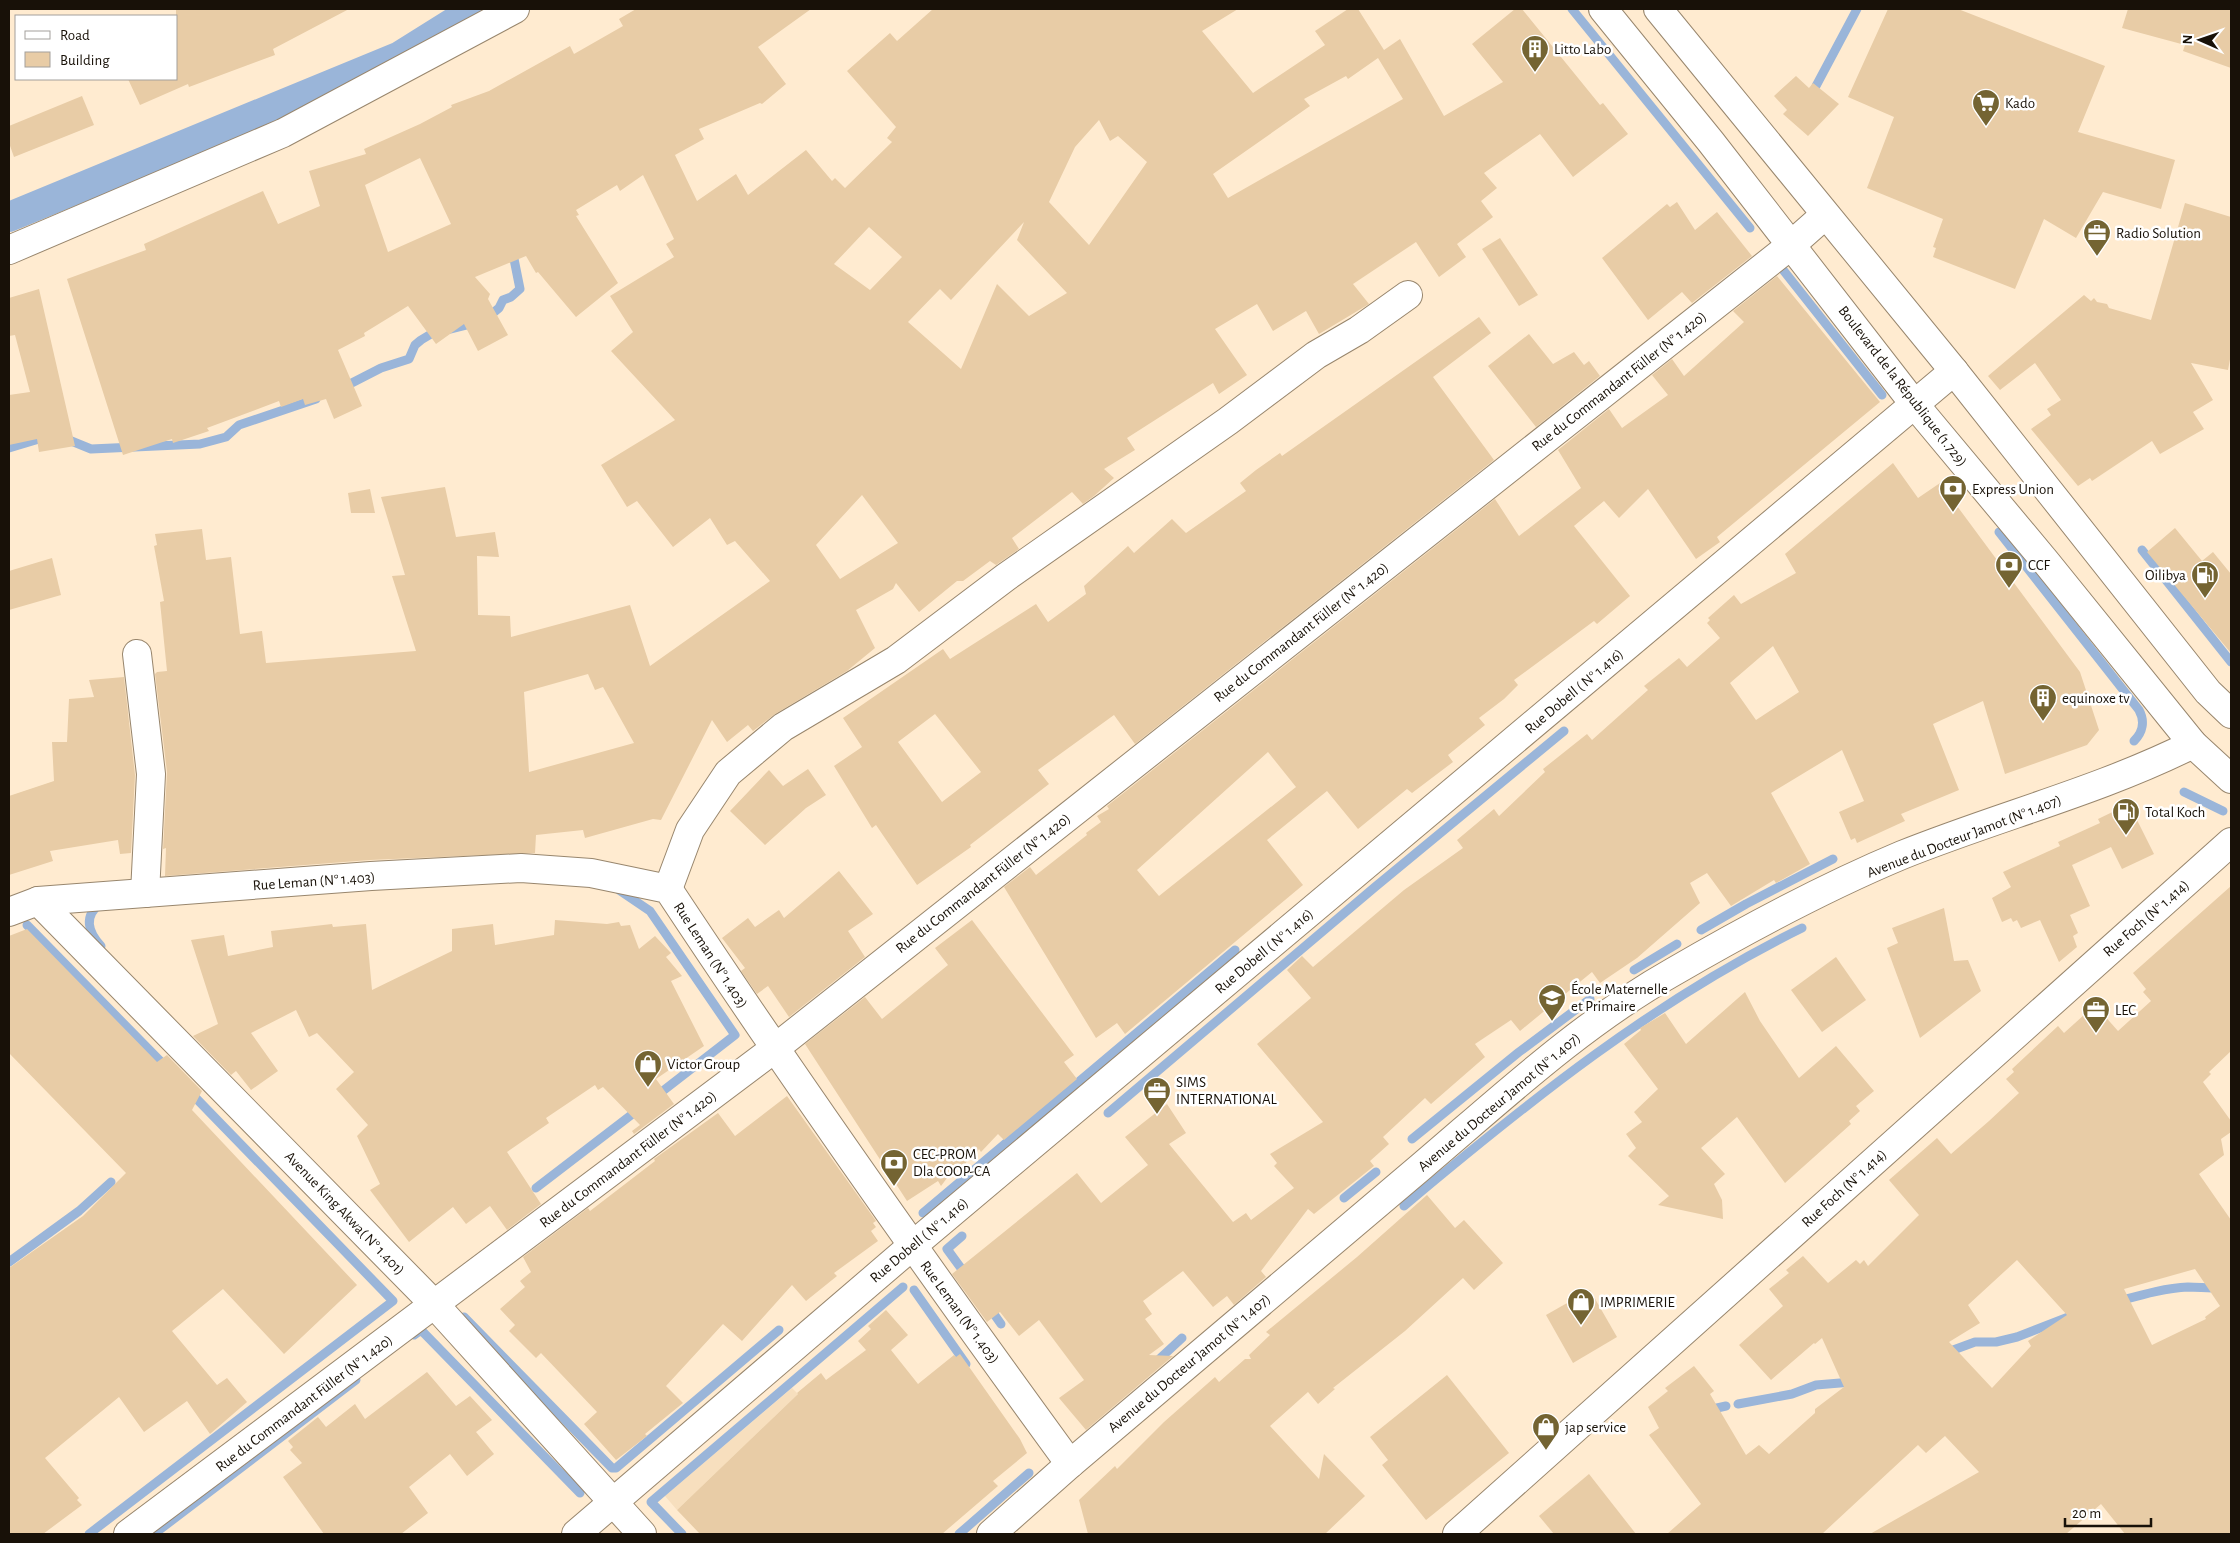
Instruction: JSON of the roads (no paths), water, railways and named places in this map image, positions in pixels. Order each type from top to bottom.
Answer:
[{"type":"street","points":[[9,250],[283,134],[515,9]]},
{"type":"street","name":"Boulevard de la République (1.729)","points":[[1603,9],[1711,142],[1790,246],[1850,318],[1915,405],[2046,562],[2193,744],[2231,778]]},
{"type":"street","points":[[1658,9],[1954,370],[2208,692],[2231,714]]},
{"type":"street","name":"Rue du Commandant Füller (N° 1.420)","points":[[128,1534],[774,1049],[1790,246],[1825,215]]},
{"type":"street","points":[[668,889],[690,830],[728,773],[776,733],[896,660],[1006,577],[1228,421],[1316,356],[1359,330],[1408,295]]},
{"type":"street","name":"Rue Dobell ( N° 1.416)","points":[[576,1534],[912,1246],[1915,405],[1954,370]]},
{"type":"street","points":[[137,654],[150,774],[145,893]]},
{"type":"street","name":"Avenue du Docteur Jamot (N° 1.407)","points":[[991,1534],[1070,1464],[1572,1040],[1669,974],[1787,908],[1902,856],[2101,786],[2146,768],[2193,744]]},
{"type":"street","name":"Rue Foch (N° 1.414)","points":[[1457,1534],[2231,842]]},
{"type":"street","name":"Rue Leman (N° 1.403)","points":[[9,912],[38,901],[521,868],[591,873],[668,889],[774,1049],[912,1246],[1070,1464]]},
{"type":"street","name":"Avenue King Akwa( N° 1.401)","points":[[38,901],[435,1305],[642,1534]]},
{"type":"waterway","points":[[9,217],[400,56],[475,9]]},
{"type":"waterway","points":[[1572,9],[1750,228]]},
{"type":"waterway","points":[[1816,86],[1857,9]]},
{"type":"waterway","points":[[487,318],[499,308],[503,300],[511,297],[520,289],[514,259],[515,251]]},
{"type":"waterway","points":[[1780,266],[1882,395]]},
{"type":"waterway","points":[[342,388],[381,368],[409,359],[415,345],[431,334],[475,323]]},
{"type":"waterway","points":[[64,438],[91,449],[200,444],[226,437],[239,425],[316,399]]},
{"type":"waterway","points":[[9,448],[49,436]]},
{"type":"waterway","points":[[1999,532],[2139,710],[2142,726],[2134,741]]},
{"type":"waterway","points":[[2142,550],[2231,662]]},
{"type":"waterway","points":[[1108,1113],[1375,887],[1564,731]]},
{"type":"waterway","points":[[2184,792],[2223,811]]},
{"type":"waterway","points":[[1701,930],[1746,904],[1833,859]]},
{"type":"waterway","points":[[619,890],[650,911],[735,1035],[655,1097]]},
{"type":"waterway","points":[[101,903],[92,913],[89,924],[93,935],[101,946]]},
{"type":"waterway","points":[[27,925],[167,1068]]},
{"type":"waterway","points":[[1404,1206],[1498,1128],[1644,1020],[1748,956],[1802,928]]},
{"type":"waterway","points":[[1634,970],[1677,944]]},
{"type":"waterway","points":[[923,1213],[1235,950]]},
{"type":"waterway","points":[[1412,1139],[1519,1052],[1590,999]]},
{"type":"waterway","points":[[89,1534],[393,1301],[190,1092]]},
{"type":"waterway","points":[[536,1188],[639,1109]]},
{"type":"waterway","points":[[1344,1198],[1376,1172]]},
{"type":"waterway","points":[[9,1262],[79,1211],[111,1182]]},
{"type":"waterway","points":[[962,1236],[947,1249],[966,1275]]},
{"type":"waterway","points":[[2119,1301],[2171,1289],[2231,1286]]},
{"type":"waterway","points":[[682,1534],[651,1502],[903,1287]]},
{"type":"waterway","points":[[914,1290],[966,1364]]},
{"type":"waterway","points":[[989,1307],[1001,1324]]},
{"type":"waterway","points":[[1945,1353],[1975,1342],[1996,1342],[2017,1337],[2071,1316]]},
{"type":"waterway","points":[[464,1317],[612,1468],[616,1468],[779,1330]]},
{"type":"waterway","points":[[414,1335],[421,1330],[580,1493]]},
{"type":"waterway","points":[[1155,1363],[1182,1338]]},
{"type":"waterway","points":[[154,1534],[356,1380]]},
{"type":"waterway","points":[[1738,1404],[1792,1394],[1816,1385],[1852,1382]]},
{"type":"waterway","points":[[1708,1410],[1726,1406]]},
{"type":"waterway","points":[[959,1534],[1029,1473]]},
{"type":"place","name":"Litto Labo","points":[[1535,73]]},
{"type":"place","name":"Kado","points":[[1986,127]]},
{"type":"place","name":"Radio Solution","points":[[2097,257]]},
{"type":"place","name":"Express Union","points":[[1953,513]]},
{"type":"place","name":"CCF","points":[[2009,589]]},
{"type":"place","name":"Oilibya","points":[[2205,599]]},
{"type":"place","name":"equinoxe tv","points":[[2043,722]]},
{"type":"place","name":"Total Koch","points":[[2126,836]]},
{"type":"place","name":"École Maternelle et Primaire","points":[[1552,1022]]},
{"type":"place","name":"LEC","points":[[2096,1034]]},
{"type":"place","name":"Victor Group","points":[[648,1088]]},
{"type":"place","name":"SIMS INTERNATIONAL","points":[[1157,1115]]},
{"type":"place","name":"CEC-PROM Dla COOP-CA","points":[[894,1187]]},
{"type":"place","name":"IMPRIMERIE","points":[[1581,1326]]},
{"type":"place","name":"jap service","points":[[1546,1451]]}]
